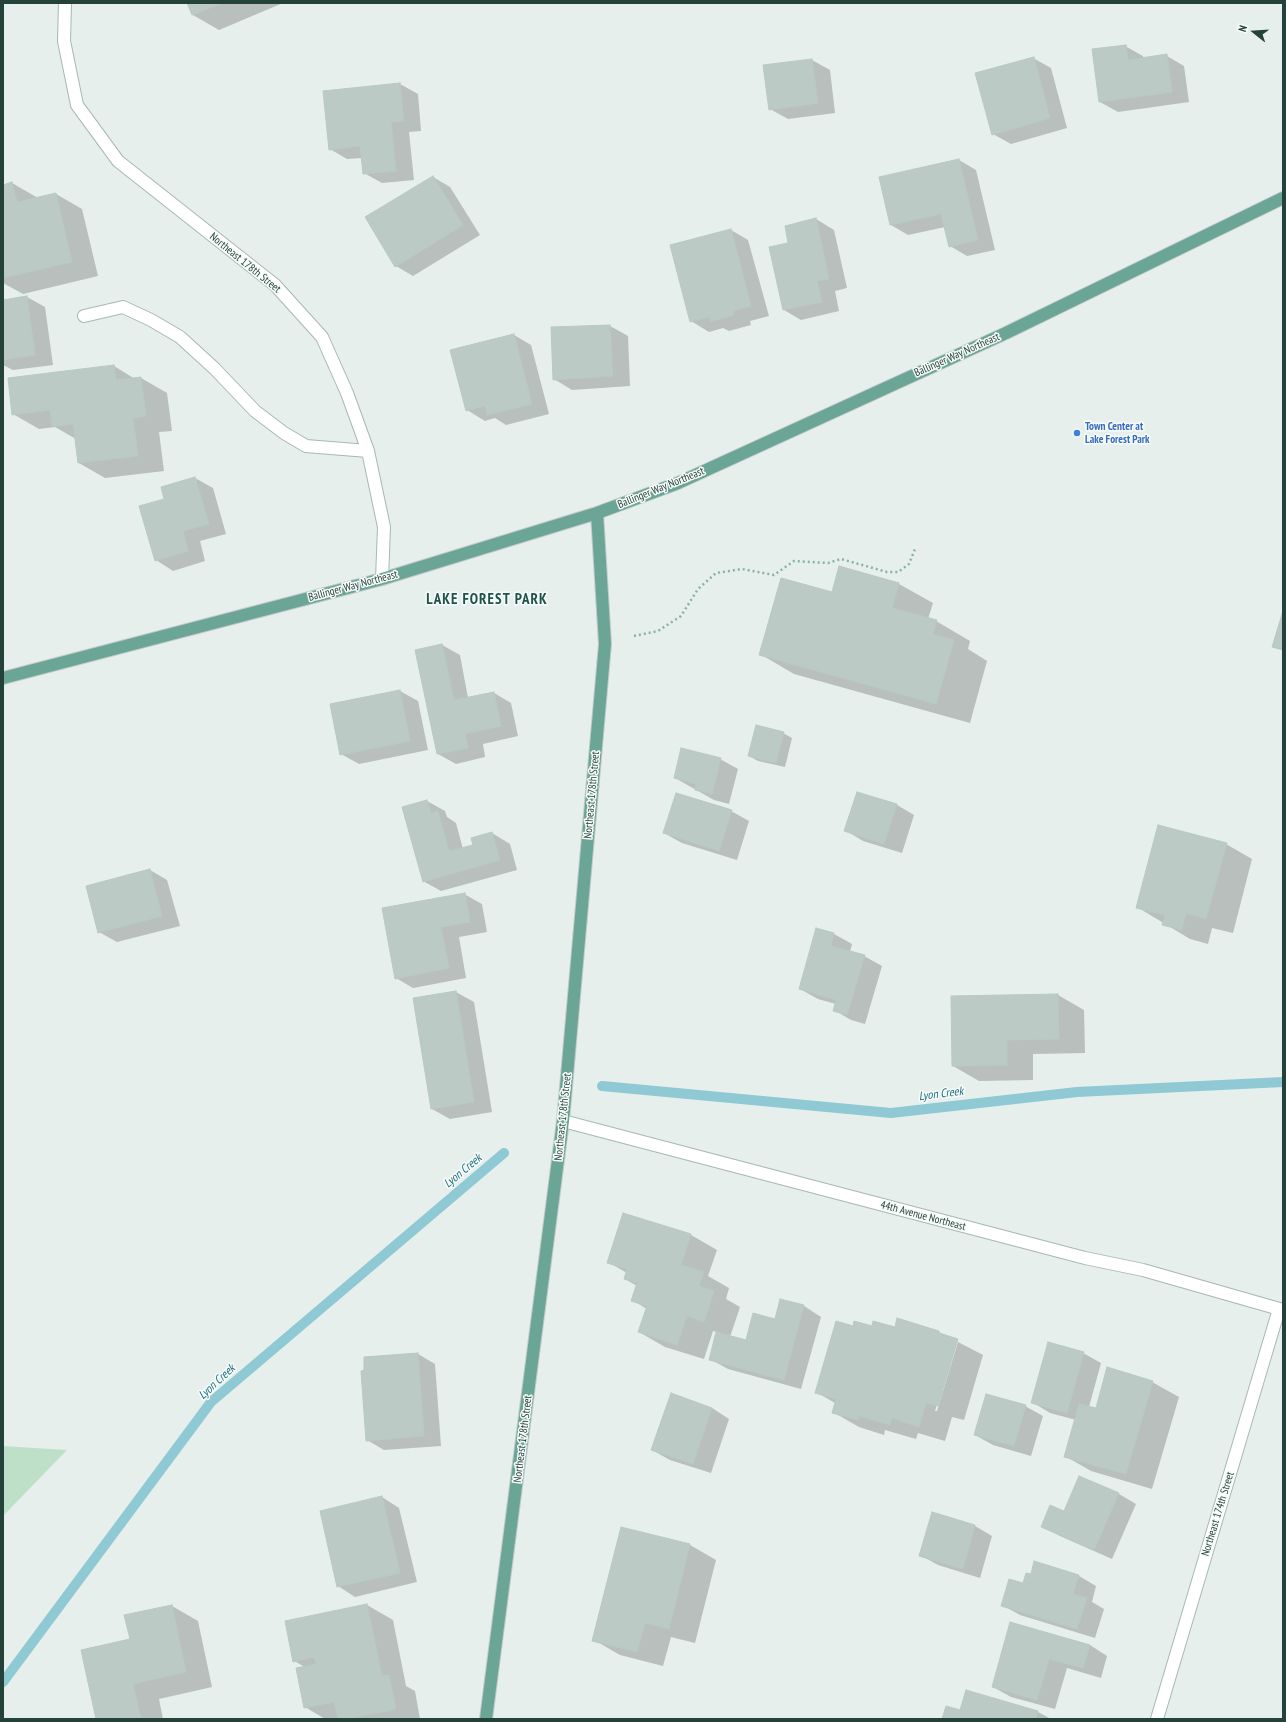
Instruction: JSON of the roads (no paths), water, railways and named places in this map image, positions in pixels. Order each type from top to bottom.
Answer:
[{"type":"main road","name":"Ballinger Way Northeast","points":[[3,678],[382,579],[597,513],[678,483],[1013,330],[1283,198]]},
{"type":"main road","name":"Northeast 178th Street","points":[[486,1719],[563,1121],[605,644],[597,513]]},
{"type":"street","name":"Northeast 178th Street","points":[[65,3],[64,42],[77,105],[118,161],[275,285],[322,337],[347,393],[368,452],[384,527],[382,579]]},
{"type":"street","points":[[84,316],[123,307],[151,320],[180,337],[215,369],[255,411],[284,433],[306,446],[368,452]]},
{"type":"street","name":"44th Avenue Northeast","points":[[563,1121],[1085,1258],[1143,1270],[1281,1310]]},
{"type":"street","name":"Northeast 174th Street","points":[[1157,1719],[1281,1310]]},
{"type":"waterway","name":"Lyon Creek","points":[[602,1086],[891,1113],[1077,1092],[1283,1082]]},
{"type":"waterway","name":"Lyon Creek","points":[[3,1682],[211,1402],[504,1153]]},
{"type":"place","name":"Town Center at Lake Forest Park","points":[[1077,433]]},
{"type":"district","name":"LAKE FOREST PARK","points":[[487,600]]}]
